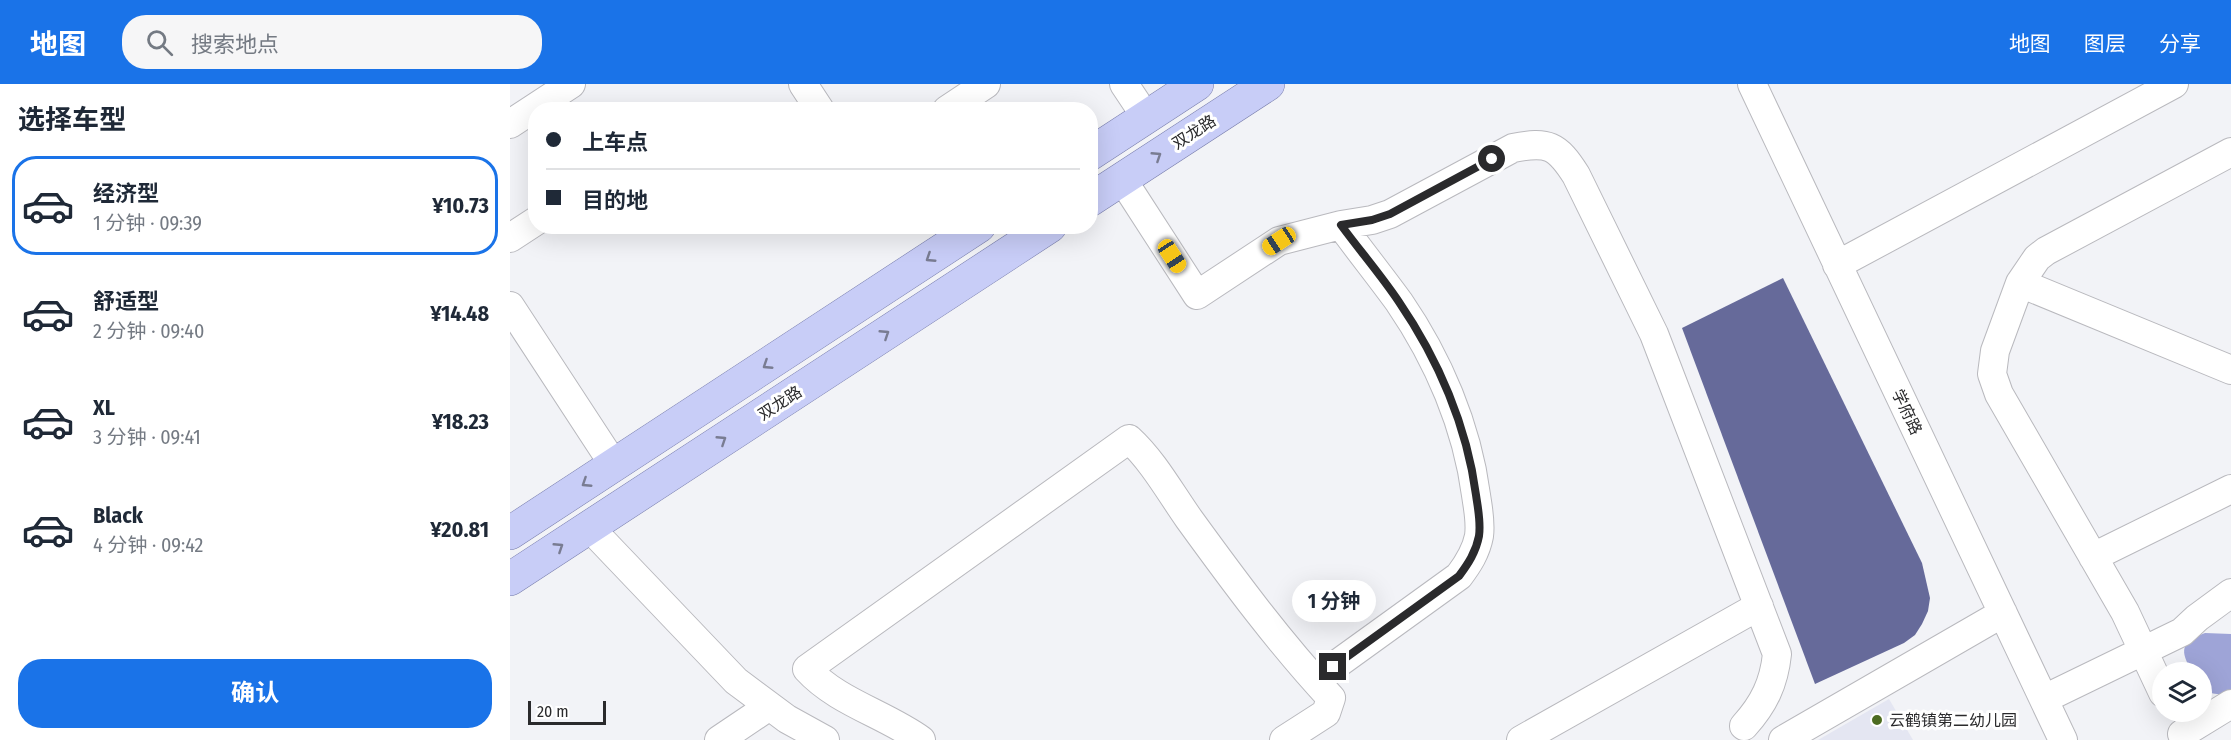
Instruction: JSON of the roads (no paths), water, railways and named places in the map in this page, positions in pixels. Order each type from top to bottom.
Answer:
[{"type":"main road","points":[[1098,149],[1197,84]]},
{"type":"main road","name":"双龙路","points":[[1098,195],[1268,84]]},
{"type":"main road","points":[[510,533],[967,234]]},
{"type":"main road","name":"双龙路","points":[[510,579],[1038,234]]},
{"type":"street","points":[[544,102],[571,84]]},
{"type":"street","points":[[803,84],[815,102]]},
{"type":"street","points":[[949,99],[986,84]]},
{"type":"street","points":[[1124,84],[1146,117]]},
{"type":"street","name":"学府路","points":[[1752,84],[2063,740]]},
{"type":"street","points":[[1838,265],[2174,84]]},
{"type":"street","points":[[510,124],[528,112]]},
{"type":"street","points":[[1122,179],[1197,295],[1279,241],[1390,214],[1513,148],[1532,144],[1563,155],[1654,334],[1777,654],[1775,670],[1764,700],[1744,726]]},
{"type":"street","points":[[2152,669],[2125,612],[1999,394],[1992,374],[1995,351],[2020,282],[2037,258],[2046,251],[2231,152]]},
{"type":"street","points":[[1315,680],[1459,576],[1469,563],[1476,547],[1479,528],[1474,480],[1468,451],[1448,392],[1399,302],[1341,225]]},
{"type":"street","points":[[510,238],[528,226]]},
{"type":"street","points":[[2020,282],[2231,370]]},
{"type":"street","points":[[510,306],[614,465]]},
{"type":"street","points":[[921,740],[838,694],[815,678],[807,669],[1129,439],[1141,450],[1189,519],[1289,651],[1331,698],[1326,713],[1284,740]]},
{"type":"street","points":[[2093,557],[2231,489]]},
{"type":"street","points":[[589,527],[736,681],[768,707],[825,740]]},
{"type":"street","points":[[2044,699],[2182,632],[2231,592]]},
{"type":"street","points":[[1521,740],[1759,606]]},
{"type":"street","points":[[1783,740],[2003,613]]},
{"type":"street","points":[[2180,728],[2231,704]]},
{"type":"street","points":[[720,740],[768,707]]},
{"type":"water","points":[[2205,633],[2231,634],[2231,693],[2212,693],[2212,662],[2187,662],[2185,648],[2191,640]]},
{"type":"place","name":"云鹤镇第二幼儿园","points":[[1877,720]]}]
